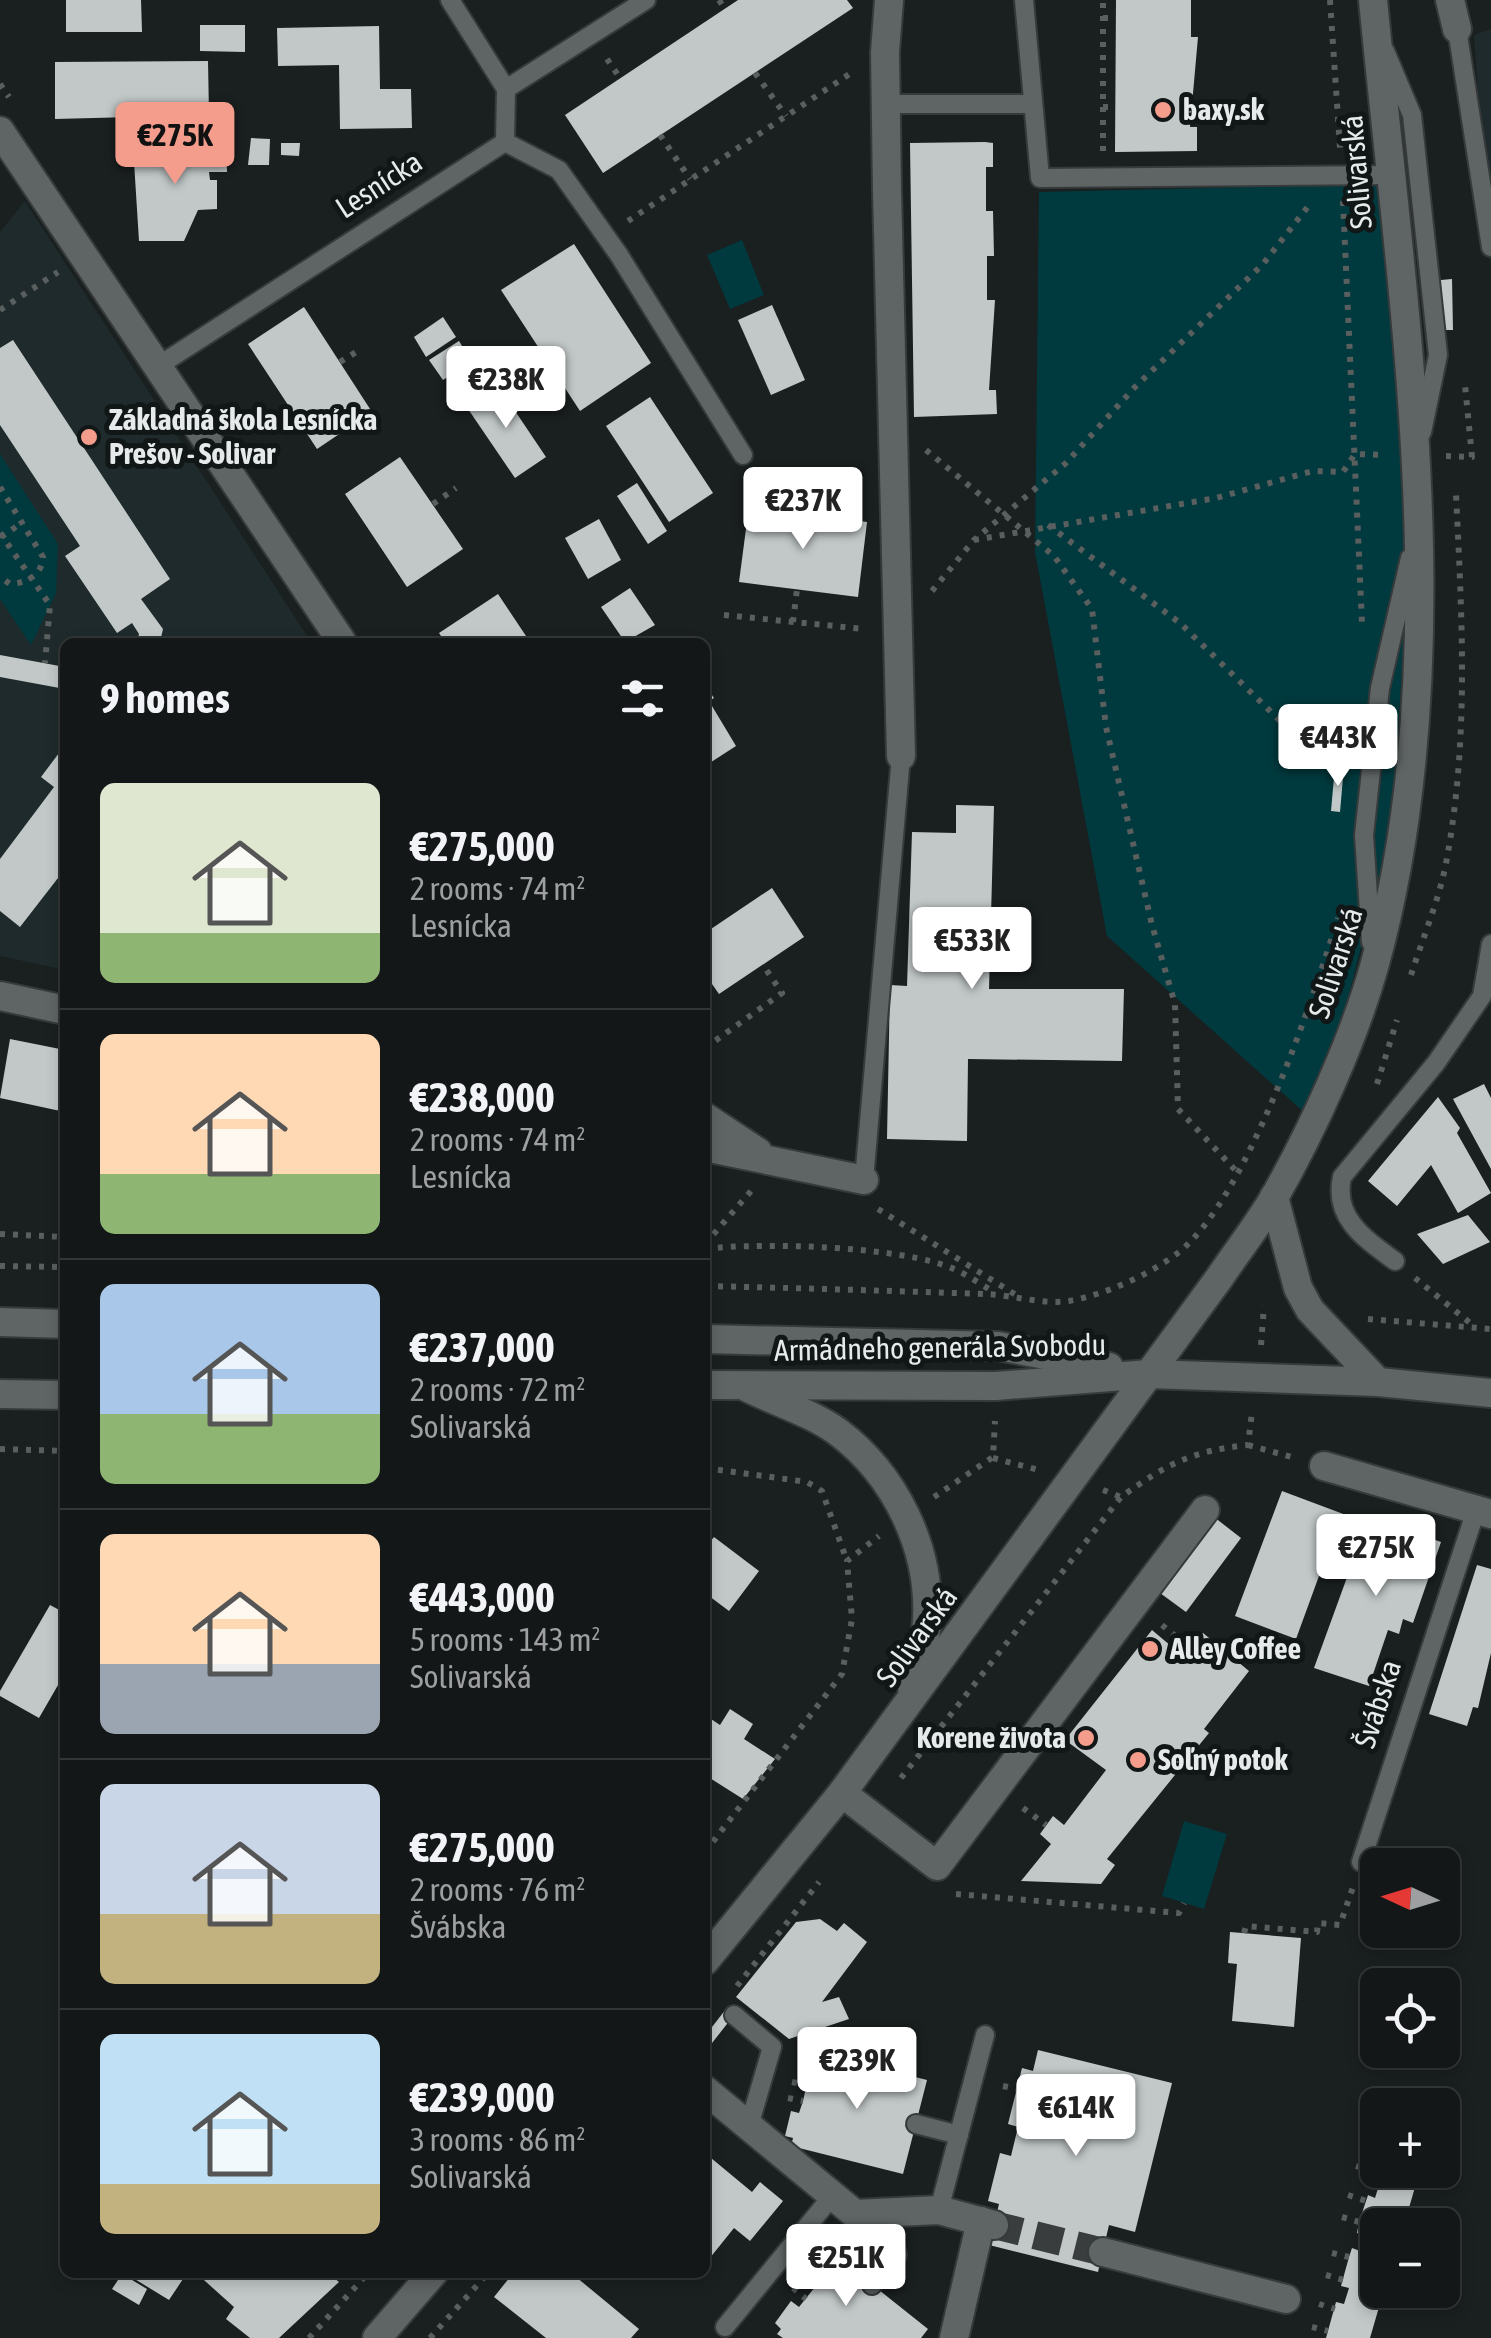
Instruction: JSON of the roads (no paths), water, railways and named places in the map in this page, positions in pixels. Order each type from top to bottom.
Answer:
[{"type":"street","points":[[889,0],[886,104],[891,420],[901,756]]},
{"type":"street","name":"Solivarská","points":[[710,1955],[842,1793],[1074,1480],[1274,1197],[1317,1109],[1373,971],[1402,840],[1412,762],[1418,661],[1417,456],[1373,0]]},
{"type":"street","points":[[1450,0],[1457,29]]},
{"type":"street","points":[[0,132],[339,638]]},
{"type":"street","points":[[0,996],[60,1009]]},
{"type":"street","points":[[710,1120],[774,1163]]},
{"type":"street","points":[[710,1147],[864,1180]]},
{"type":"street","points":[[1274,1197],[1293,1272],[1310,1310],[1378,1382]]},
{"type":"street","points":[[0,1322],[60,1324]]},
{"type":"street","name":"Armádneho generála Svobodu","points":[[710,1339],[998,1346],[1150,1374]]},
{"type":"street","points":[[1150,1374],[1378,1382],[1491,1393]]},
{"type":"street","name":"Armádneho generála Svobodu","points":[[710,1385],[996,1386],[1150,1374]]},
{"type":"street","points":[[742,1385],[836,1430],[877,1467],[905,1516],[923,1557],[927,1621],[910,1701]]},
{"type":"street","points":[[0,1394],[60,1396]]},
{"type":"street","name":"Švábska","points":[[1324,1466],[1484,1512]]},
{"type":"street","points":[[842,1793],[937,1866],[1205,1510]]},
{"type":"street","points":[[710,2094],[856,2214],[940,2210],[987,2223],[954,2338]]},
{"type":"street","points":[[1104,2252],[1286,2298]]},
{"type":"street","points":[[377,2338],[429,2278]]},
{"type":"lane","points":[[450,0],[506,89],[505,142],[559,170],[606,236],[743,454]]},
{"type":"lane","points":[[506,89],[646,0]]},
{"type":"lane","points":[[1024,0],[1040,178],[1390,175]]},
{"type":"lane","points":[[1457,29],[1491,247]]},
{"type":"lane","points":[[1376,30],[1412,115],[1438,355],[1417,456]]},
{"type":"lane","points":[[886,104],[1033,104]]},
{"type":"lane","name":"Lesnícka","points":[[156,368],[505,142]]},
{"type":"lane","points":[[1373,971],[1364,835],[1380,688],[1416,533]]},
{"type":"lane","points":[[864,1180],[901,756]]},
{"type":"lane","points":[[1394,1261],[1360,1234],[1344,1213],[1338,1195],[1342,1177],[1436,1063],[1482,996],[1491,944]]},
{"type":"lane","name":"Švábska","points":[[1366,1848],[1484,1512]]},
{"type":"lane","points":[[734,2016],[772,2047],[748,2126]]},
{"type":"lane","points":[[940,2210],[984,2035]]},
{"type":"lane","points":[[916,2124],[959,2135]]},
{"type":"lane","points":[[725,2327],[833,2195]]},
{"type":"lane","points":[[872,2285],[896,2255],[886,2213]]},
{"type":"tunnel","points":[[994,2225],[1103,2252]]},
{"type":"place","name":"baxy.sk","points":[[1163,110]]},
{"type":"place","name":"Základná škola Lesnícka Prešov - Solivar","points":[[89,437]]},
{"type":"place","name":"Alley Coffee","points":[[1150,1649]]},
{"type":"place","name":"Korene života","points":[[1086,1738]]},
{"type":"place","name":"Soľný potok","points":[[1138,1760]]}]
